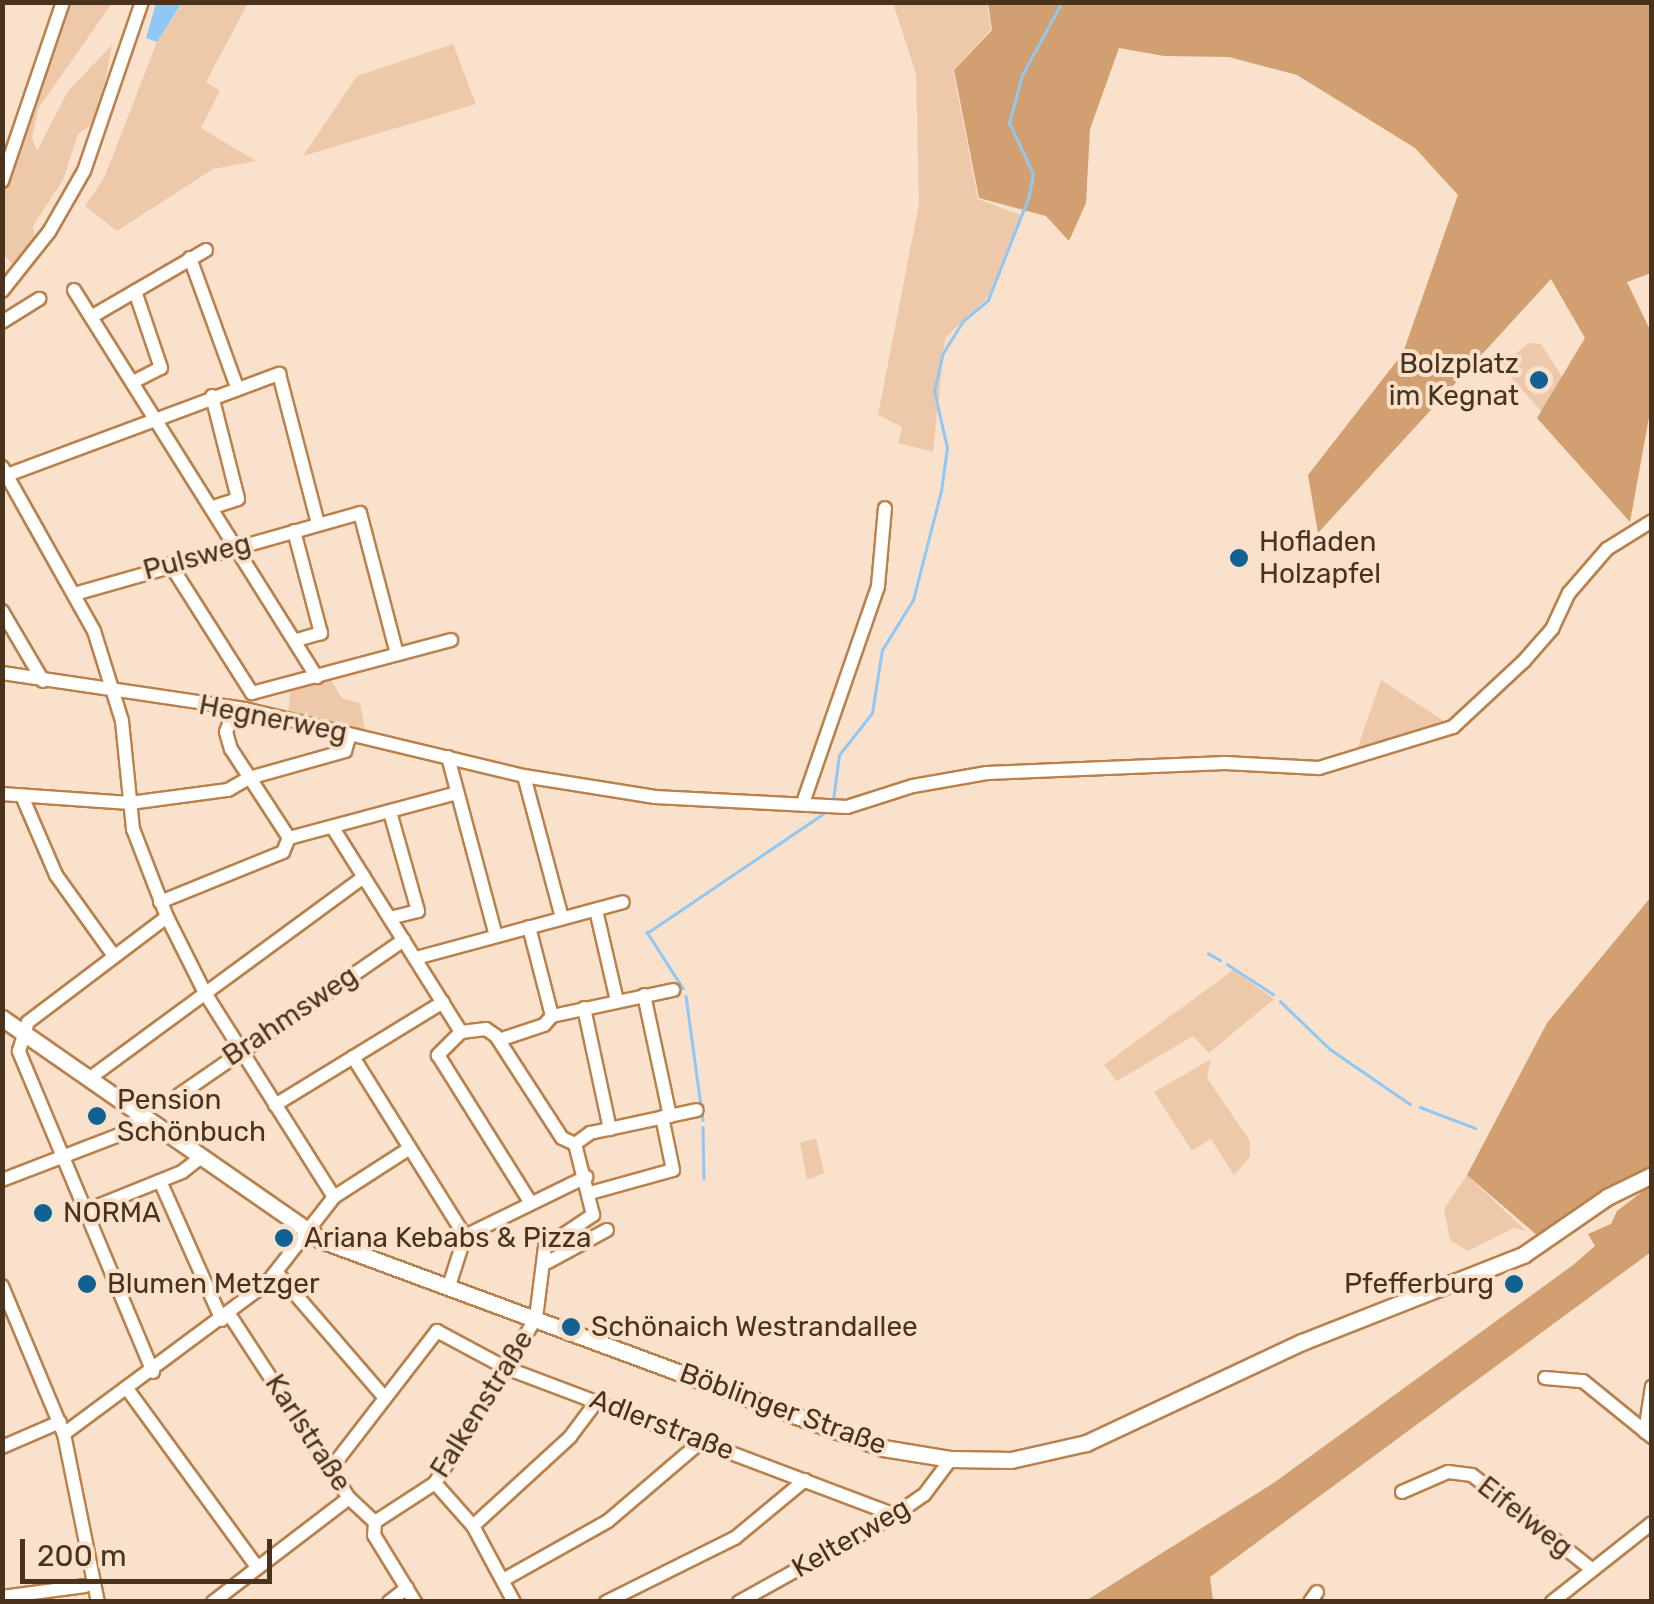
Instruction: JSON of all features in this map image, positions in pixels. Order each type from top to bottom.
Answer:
[{"type":"main road","name":"Böblinger Straße","points":[[2,1018],[309,1233],[884,1448],[951,1459],[1010,1460],[1086,1442],[1302,1342],[1524,1255],[1607,1197],[1652,1175]]},
{"type":"street","points":[[2,181],[63,2]]},
{"type":"street","points":[[2,291],[59,217],[99,134],[142,2]]},
{"type":"street","points":[[91,317],[206,250]]},
{"type":"street","points":[[190,258],[237,387]]},
{"type":"street","points":[[74,290],[238,546],[316,677]]},
{"type":"street","points":[[133,382],[161,368],[135,291]]},
{"type":"street","points":[[2,322],[39,299]]},
{"type":"street","points":[[318,524],[279,374],[4,473],[78,593],[114,693],[130,802],[160,902],[205,993],[334,1196]]},
{"type":"street","points":[[212,396],[238,499],[213,507]]},
{"type":"street","points":[[804,800],[878,586],[885,508]]},
{"type":"street","name":"Pulsweg","points":[[78,593],[360,512],[397,654]]},
{"type":"street","name":"Hegnerweg","points":[[2,674],[277,717],[524,776],[655,797],[804,800],[846,807],[940,780],[1040,769],[1224,763],[1319,768],[1396,749],[1471,714],[1552,629],[1568,592],[1607,550],[1652,521]]},
{"type":"street","points":[[294,531],[321,632],[296,640]]},
{"type":"street","points":[[170,564],[249,690],[288,686],[451,640]]},
{"type":"street","points":[[2,611],[42,681]]},
{"type":"street","points":[[277,717],[288,686]]},
{"type":"street","points":[[234,709],[228,739],[289,838]]},
{"type":"street","points":[[2,794],[130,802],[228,790],[249,778],[345,751],[350,734]]},
{"type":"street","points":[[448,757],[496,936]]},
{"type":"street","points":[[524,776],[562,918]]},
{"type":"street","points":[[289,838],[457,794]]},
{"type":"street","points":[[22,796],[56,875],[114,956]]},
{"type":"street","points":[[390,812],[418,911],[390,918]]},
{"type":"street","points":[[333,828],[461,1032]]},
{"type":"street","points":[[160,902],[282,852],[289,838]]},
{"type":"street","points":[[90,1078],[364,877]]},
{"type":"street","points":[[416,958],[623,902]]},
{"type":"street","points":[[596,910],[617,1001]]},
{"type":"street","points":[[152,1372],[19,1051],[22,1031],[167,917]]},
{"type":"street","points":[[530,927],[552,1016]]},
{"type":"street","name":"Brahmsweg","points":[[179,1094],[240,1048],[404,940]]},
{"type":"street","points":[[499,1040],[544,1025],[552,1016],[672,990]]},
{"type":"street","points":[[590,1192],[673,1170],[644,995]]},
{"type":"street","points":[[274,1105],[443,1002]]},
{"type":"street","points":[[584,1008],[610,1129]]},
{"type":"street","points":[[531,1203],[438,1055],[461,1032],[486,1029],[499,1040],[562,1138],[575,1144],[590,1192],[590,1220],[552,1240],[542,1256],[536,1318]]},
{"type":"street","points":[[353,1057],[465,1236]]},
{"type":"street","points":[[575,1144],[610,1129],[697,1110]]},
{"type":"street","points":[[2,1180],[128,1130],[140,1115]]},
{"type":"street","points":[[2,1447],[62,1428],[128,1390],[226,1317],[277,1273],[334,1196],[410,1148]]},
{"type":"street","points":[[86,1212],[160,1181],[200,1157]]},
{"type":"street","points":[[449,1286],[465,1236],[586,1177]]},
{"type":"street","name":"Karlstraße","points":[[160,1181],[226,1317],[332,1466],[349,1498],[375,1522],[374,1535],[415,1602]]},
{"type":"street","points":[[548,1262],[607,1230]]},
{"type":"street","points":[[277,1273],[384,1398],[332,1466]]},
{"type":"street","points":[[2,1286],[62,1428],[90,1585],[98,1602]]},
{"type":"street","name":"Falkenstraße","points":[[375,1522],[436,1483],[536,1318]]},
{"type":"street","name":"Adlerstraße","points":[[384,1398],[433,1332],[506,1368],[894,1515]]},
{"type":"street","points":[[1545,1378],[1583,1381],[1648,1434]]},
{"type":"street","points":[[1648,1434],[1652,1387]]},
{"type":"street","points":[[128,1390],[257,1567]]},
{"type":"street","points":[[473,1526],[570,1437],[597,1401]]},
{"type":"street","points":[[503,1580],[610,1519],[703,1440]]},
{"type":"street","name":"Kelterweg","points":[[739,1602],[924,1496],[951,1459]]},
{"type":"street","name":"Eifelweg","points":[[1402,1492],[1448,1472],[1472,1475],[1590,1568]]},
{"type":"street","points":[[606,1602],[723,1546],[796,1494],[805,1480]]},
{"type":"street","points":[[436,1483],[473,1526],[514,1602]]},
{"type":"street","points":[[213,1602],[349,1498]]},
{"type":"street","points":[[1559,1599],[1590,1568],[1652,1523]]},
{"type":"street","points":[[2,1598],[90,1585]]},
{"type":"street","points":[[63,1602],[90,1585]]},
{"type":"street","points":[[389,1602],[407,1588]]},
{"type":"shaded area","points":[[68,3],[112,3],[38,109],[32,138],[37,151],[68,91],[112,45],[104,88],[91,125],[78,134],[63,180],[33,226],[35,239],[14,266],[3,254],[2,186]]},
{"type":"shaded area","points":[[183,3],[248,3],[206,82],[220,91],[201,128],[256,161],[213,169],[117,231],[85,206],[104,178],[157,42]]},
{"type":"shaded area","points":[[893,3],[987,3],[991,29],[953,70],[978,199],[1021,215],[988,297],[945,338],[933,452],[898,443],[902,427],[878,415],[919,204],[916,74]]},
{"type":"shaded area","points":[[988,3],[1651,3],[1651,273],[1627,282],[1651,332],[1652,401],[1630,522],[1537,418],[1585,338],[1551,279],[1318,533],[1308,475],[1403,353],[1458,195],[1415,148],[1297,75],[1229,57],[1164,56],[1119,48],[1090,129],[1086,203],[1069,241],[1046,216],[979,198],[954,70],[992,30]]},
{"type":"shaded area","points":[[453,44],[476,104],[303,156],[357,76]]},
{"type":"shaded area","name":"Bolzplatz im Kegnat","points":[[1529,343],[1541,344],[1574,395],[1546,416],[1500,366]]},
{"type":"shaded area","points":[[331,680],[342,698],[360,703],[365,731],[288,714],[290,692]]},
{"type":"shaded area","points":[[1381,680],[1453,727],[1353,761]]},
{"type":"shaded area","points":[[1651,897],[1651,1180],[1607,1197],[1545,1242],[1467,1175],[1547,1023]]},
{"type":"shaded area","points":[[1233,970],[1274,999],[1209,1053],[1193,1036],[1117,1081],[1104,1065]]},
{"type":"shaded area","points":[[1211,1059],[1207,1078],[1250,1141],[1250,1157],[1234,1175],[1211,1139],[1192,1151],[1154,1092]]},
{"type":"shaded area","points":[[816,1138],[824,1173],[807,1180],[800,1143]]},
{"type":"shaded area","points":[[1467,1175],[1526,1231],[1514,1228],[1468,1251],[1450,1240],[1444,1209]]},
{"type":"shaded area","points":[[1651,1185],[1651,1252],[1210,1577],[1213,1601],[1084,1602],[1275,1482],[1573,1265],[1595,1246],[1588,1234],[1611,1224],[1617,1211]]},
{"type":"water","points":[[156,3],[182,3],[157,42],[146,38]]},
{"type":"waterway","points":[[833,800],[839,755],[872,713],[882,650],[913,600],[941,491],[947,448],[934,391],[943,353],[962,322],[988,300],[1029,196],[1033,174],[1009,123],[1022,75],[1062,2]]},
{"type":"waterway","points":[[683,989],[647,933],[824,813]]},
{"type":"waterway","points":[[1208,953],[1220,960]]},
{"type":"waterway","points":[[1227,964],[1273,994]]},
{"type":"waterway","points":[[686,996],[703,1120]]},
{"type":"waterway","points":[[1280,1001],[1330,1049],[1410,1104]]},
{"type":"waterway","points":[[1420,1107],[1475,1128]]},
{"type":"waterway","points":[[703,1127],[704,1178]]},
{"type":"place","name":"Bolzplatz im Kegnat","points":[[1539,380]]},
{"type":"place","name":"Hofladen Holzapfel","points":[[1239,558]]},
{"type":"place","name":"Pension Schönbuch","points":[[97,1116]]},
{"type":"place","name":"NORMA","points":[[43,1213]]},
{"type":"place","name":"Ariana Kebabs & Pizza","points":[[284,1238]]},
{"type":"place","name":"Blumen Metzger","points":[[87,1284]]},
{"type":"place","name":"Pfefferburg","points":[[1514,1284]]},
{"type":"place","name":"Schönaich Westrandallee","points":[[571,1327]]}]
